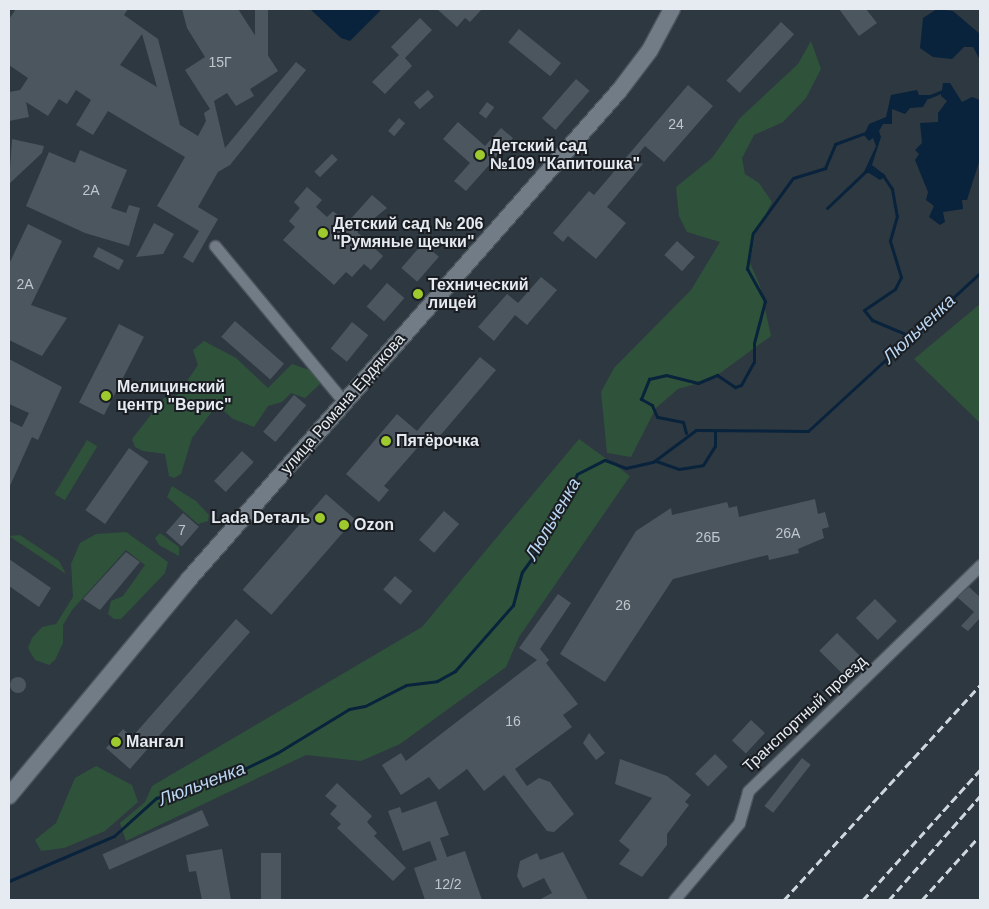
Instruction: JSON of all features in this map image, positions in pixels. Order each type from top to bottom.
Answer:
[{"type":"street","name":"улица Романа Ердякова","points":[[9,796],[78,706],[619,92],[650,50],[672,9]]},
{"type":"street","points":[[215,246],[345,403]]},
{"type":"street","name":"Транспортный проезд","points":[[674,900],[739,823],[748,791],[980,565]]},
{"type":"green space","points":[[811,41],[821,69],[806,98],[783,122],[754,135],[742,158],[745,174],[759,183],[772,202],[755,235],[750,263],[760,286],[771,336],[712,379],[678,389],[656,408],[631,457],[607,453],[601,392],[614,368],[691,290],[720,242],[687,232],[679,216],[676,187],[712,158],[740,118],[798,64]]},
{"type":"green space","points":[[980,304],[980,423],[914,359]]},
{"type":"green space","points":[[204,341],[236,358],[268,388],[292,364],[312,371],[320,384],[305,398],[291,393],[282,402],[268,406],[254,427],[233,419],[217,405],[192,438],[181,474],[174,478],[169,476],[165,454],[143,451],[135,447],[132,439],[164,398],[176,397],[198,365],[193,350]]},
{"type":"green space","points":[[579,439],[630,476],[519,637],[506,667],[400,744],[361,761],[306,755],[126,841],[120,823],[145,802],[152,786],[422,627]]},
{"type":"green space","points":[[87,440],[97,446],[65,500],[55,494]]},
{"type":"green space","points":[[172,486],[196,501],[209,515],[208,521],[198,524],[167,497]]},
{"type":"green space","points":[[126,532],[168,562],[165,573],[121,619],[114,619],[108,614],[111,601],[123,596],[145,565],[126,550],[72,610],[63,625],[63,643],[55,660],[49,665],[35,660],[28,648],[32,638],[42,627],[56,624],[73,597],[71,564],[80,543],[96,534]]},
{"type":"green space","points":[[160,533],[179,547],[179,556],[159,545],[155,538]]},
{"type":"green space","points":[[20,535],[59,561],[66,574],[9,536]]},
{"type":"green space","points":[[96,766],[132,785],[138,802],[105,831],[64,848],[41,851],[35,840],[56,823],[75,778]]},
{"type":"water","points":[[310,9],[382,9],[350,41],[341,38]]},
{"type":"water","points":[[937,9],[953,11],[980,34],[980,60],[973,47],[964,47],[952,59],[933,57],[920,48],[923,18]]},
{"type":"water","points":[[943,83],[950,83],[962,102],[972,97],[980,100],[980,159],[967,200],[962,200],[963,209],[943,212],[945,222],[940,225],[929,217],[934,206],[926,200],[928,192],[915,160],[919,154],[915,150],[922,143],[920,123],[938,122],[938,113],[947,101],[941,96]]},
{"type":"water","points":[[917,90],[919,95],[930,95],[923,107],[910,108],[905,114],[892,109],[892,124],[883,124],[879,131],[881,137],[872,165],[886,176],[880,180],[869,173],[863,174],[876,146],[873,138],[869,141],[864,135],[869,124],[886,117],[891,95]]},
{"type":"building","points":[[16,9],[128,9],[124,15],[158,39],[180,125],[198,136],[206,121],[204,113],[210,109],[185,70],[205,57],[187,28],[182,9],[238,9],[278,71],[250,89],[254,96],[236,106],[227,93],[214,101],[225,148],[296,62],[306,70],[230,165],[218,172],[198,207],[218,219],[193,263],[183,257],[199,231],[157,206],[185,157],[108,111],[93,135],[76,125],[91,100],[76,90],[67,104],[59,99],[48,116],[26,102],[29,117],[9,121],[9,92],[20,90],[28,78],[9,65],[9,19]],"holes":[[[142,34],[157,87],[120,65]]]},
{"type":"building","points":[[255,9],[268,9],[268,64],[255,64]]},
{"type":"building","points":[[437,9],[482,9],[470,22],[465,18],[457,27]]},
{"type":"building","points":[[839,9],[866,9],[877,23],[859,36]]},
{"type":"building","points":[[420,18],[432,30],[405,58],[412,66],[385,94],[372,82],[399,55],[391,47]]},
{"type":"building","points":[[781,22],[794,34],[740,93],[726,81]]},
{"type":"building","points":[[519,29],[561,63],[550,76],[508,42]]},
{"type":"building","points":[[576,79],[590,91],[555,130],[542,118]]},
{"type":"building","points":[[688,85],[713,106],[664,162],[645,146],[635,158],[643,164],[607,207],[626,223],[596,259],[568,236],[563,242],[553,233],[589,191],[594,195]]},
{"type":"building","points":[[428,90],[434,97],[420,109],[414,102]]},
{"type":"building","points":[[487,102],[494,107],[486,119],[479,113]]},
{"type":"building","points":[[399,118],[405,123],[394,136],[388,131]]},
{"type":"building","name":"Детский сад №109 \"Капитошка\"","points":[[458,122],[485,146],[501,128],[513,138],[466,191],[454,181],[470,163],[443,139]]},
{"type":"building","points":[[12,139],[44,146],[42,153],[9,184]]},
{"type":"building","points":[[80,150],[127,170],[111,208],[126,213],[129,205],[140,208],[129,246],[85,233],[26,206],[49,152],[75,163]]},
{"type":"building","points":[[332,154],[338,160],[320,177],[314,172]]},
{"type":"building","name":"Детский сад № 206 \"Румяные щечки\"","points":[[307,187],[322,200],[316,207],[327,217],[333,211],[347,223],[372,195],[387,208],[357,232],[383,256],[371,270],[364,264],[352,277],[346,272],[334,285],[283,240],[295,227],[289,221],[300,208],[294,202]]},
{"type":"building","points":[[154,223],[174,234],[163,254],[136,257]]},
{"type":"building","points":[[28,224],[62,241],[31,305],[67,318],[42,356],[9,340],[9,264]]},
{"type":"building","points":[[677,241],[695,257],[682,271],[664,255]]},
{"type":"building","points":[[423,243],[439,257],[417,282],[401,268]]},
{"type":"building","points":[[98,247],[124,260],[119,270],[93,257]]},
{"type":"building","points":[[541,277],[557,290],[527,325],[515,315],[494,341],[478,327],[507,294],[518,303]]},
{"type":"building","points":[[387,283],[404,298],[384,321],[367,306]]},
{"type":"building","points":[[235,321],[284,364],[270,379],[221,337]]},
{"type":"building","points":[[352,322],[368,335],[347,362],[331,348]]},
{"type":"building","points":[[119,324],[144,337],[104,415],[79,402]]},
{"type":"building","points":[[480,357],[496,370],[439,437],[432,431],[384,486],[389,490],[379,502],[346,474],[397,414],[417,431]]},
{"type":"building","points":[[9,359],[62,387],[38,440],[32,437],[9,488],[9,421],[22,427],[29,413],[9,404]]},
{"type":"building","points":[[294,395],[306,405],[275,442],[263,432]]},
{"type":"building","points":[[129,448],[149,462],[105,524],[85,510]]},
{"type":"building","points":[[242,451],[254,462],[226,492],[214,481]]},
{"type":"building","points":[[326,494],[355,519],[271,615],[243,590]]},
{"type":"building","points":[[815,499],[818,514],[825,512],[829,527],[822,529],[824,538],[798,549],[799,553],[769,560],[768,555],[673,579],[605,682],[560,654],[636,531],[671,508],[672,515],[727,502],[729,508],[737,506],[739,517]]},
{"type":"building","points":[[444,511],[459,524],[434,553],[419,540]]},
{"type":"building","points":[[183,513],[199,527],[182,546],[166,533]]},
{"type":"building","points":[[126,552],[140,562],[100,610],[83,599]]},
{"type":"building","points":[[9,559],[51,588],[39,607],[9,586]]},
{"type":"building","points":[[395,576],[412,591],[401,605],[383,590]]},
{"type":"building","points":[[969,587],[980,597],[980,618],[968,631],[961,626],[974,612],[957,597]]},
{"type":"building","points":[[558,594],[571,603],[540,649],[549,660],[546,663],[578,704],[563,715],[572,727],[515,769],[527,786],[539,778],[550,782],[574,814],[554,832],[547,831],[504,775],[484,791],[467,769],[439,790],[429,777],[401,795],[382,765],[401,753],[406,761],[537,660],[519,648]]},
{"type":"building","points":[[875,599],[897,621],[878,640],[856,618]]},
{"type":"building","points":[[236,619],[250,632],[130,769],[106,748],[123,729],[132,737]]},
{"type":"building","points":[[837,633],[860,656],[843,674],[819,651]]},
{"type":"building","points":[[18,677],[24,679],[26,685],[24,691],[18,693],[12,691],[10,685],[12,679]]},
{"type":"building","points":[[751,720],[765,733],[746,753],[732,740]]},
{"type":"building","points":[[589,733],[605,753],[596,760],[583,743]]},
{"type":"building","points":[[715,754],[728,767],[708,787],[695,774]]},
{"type":"building","points":[[802,758],[811,765],[773,813],[764,806]]},
{"type":"building","points":[[620,759],[667,776],[691,795],[685,802],[689,805],[667,834],[667,845],[642,877],[619,864],[630,850],[619,841],[652,798],[615,784]]},
{"type":"building","points":[[337,783],[372,816],[367,822],[377,833],[374,836],[406,868],[393,881],[337,828],[341,824],[330,814],[337,806],[325,796]]},
{"type":"building","points":[[436,801],[449,835],[440,838],[447,857],[465,851],[482,900],[425,900],[414,868],[437,860],[430,841],[403,851],[388,811],[400,807],[402,813]]},
{"type":"building","points":[[202,810],[209,826],[109,870],[102,854]]},
{"type":"building","points":[[222,849],[231,900],[202,900],[196,871],[189,872],[186,855]]},
{"type":"building","points":[[563,852],[588,900],[539,900],[552,893],[544,878],[523,888],[517,876],[520,861],[537,853],[540,860]]},
{"type":"building","points":[[261,853],[281,853],[281,900],[261,900]]},
{"type":"waterway","points":[[928,97],[943,91]]},
{"type":"waterway","points":[[686,433],[683,422],[657,417],[652,405],[641,399],[649,379],[666,375],[698,383],[717,375],[735,387],[741,385],[754,362],[754,343],[765,301],[747,269],[753,233],[793,178],[825,168],[835,144],[866,133]]},
{"type":"waterway","points":[[827,208],[865,172]]},
{"type":"waterway","points":[[882,174],[892,189],[897,216],[890,241],[901,277],[895,289],[864,310],[872,320],[910,336]]},
{"type":"waterway","name":"Люльченка","points":[[9,881],[114,836],[156,798],[219,781],[277,753],[349,709],[365,706],[406,685],[437,681],[455,671],[513,605],[522,572],[548,536],[577,474],[605,460],[626,468],[653,462],[696,430],[808,431],[980,273]]},
{"type":"waterway","points":[[656,461],[679,469],[703,465],[715,446],[715,432]]},
{"type":"railway","points":[[784,900],[980,685]]},
{"type":"railway","points":[[863,900],[980,770]]},
{"type":"railway","points":[[889,900],[980,796]]},
{"type":"railway","points":[[922,900],[977,839]]},
{"type":"place","name":"Детский сад №109 \"Капитошка\"","points":[[480,155]]},
{"type":"place","name":"Детский сад № 206 \"Румяные щечки\"","points":[[323,233]]},
{"type":"place","name":"Технический лицей","points":[[418,294]]},
{"type":"place","name":"Мелицинский центр \"Верис\"","points":[[106,396]]},
{"type":"place","name":"Пятёрочка","points":[[386,441]]},
{"type":"place","name":"Lada Dеталь","points":[[320,518]]},
{"type":"place","name":"Ozon","points":[[344,525]]},
{"type":"place","name":"Мангал","points":[[116,742]]}]
